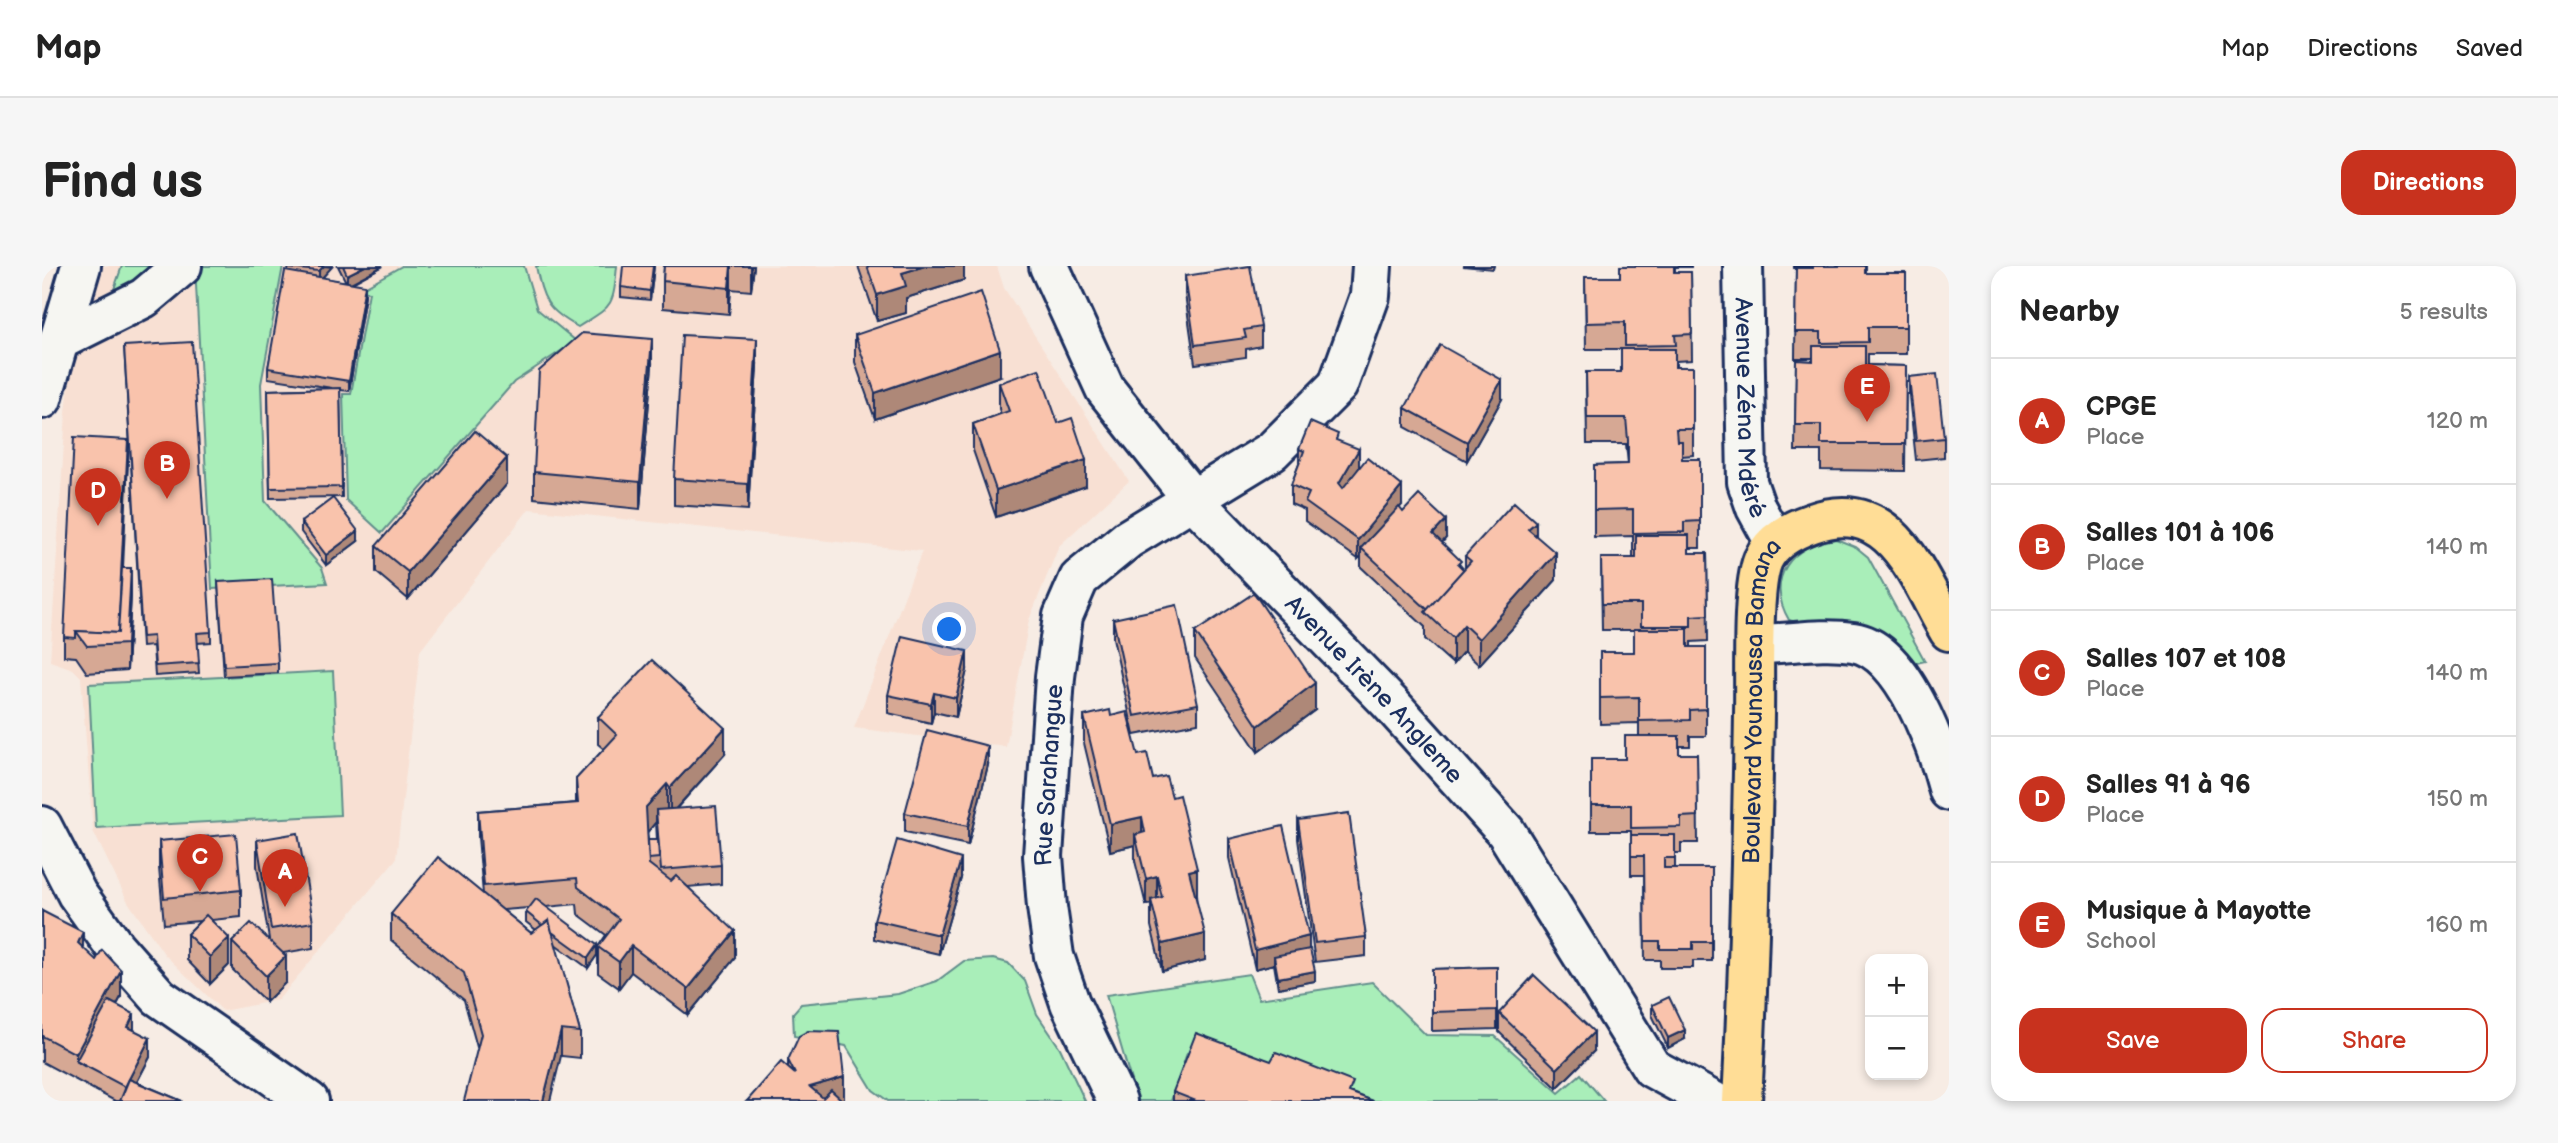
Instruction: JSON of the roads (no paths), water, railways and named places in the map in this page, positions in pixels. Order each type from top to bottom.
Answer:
[{"type":"main road","name":"Boulevard Younoussa Bamana","points":[[1742,1101],[1749,984],[1755,645],[1759,575],[1763,560],[1775,543],[1793,530],[1824,519],[1849,518],[1870,522],[1907,553],[1949,631]]},
{"type":"street","points":[[42,399],[62,339],[81,266]]},
{"type":"street","points":[[62,339],[144,298],[182,266]]},
{"type":"street","name":"Avenue Irène Angleme","points":[[1049,266],[1105,389],[1192,500],[1390,703],[1506,832],[1652,1068],[1713,1101]]},
{"type":"street","name":"Rue Sarahangue","points":[[1117,1101],[1070,1003],[1054,956],[1043,856],[1055,677],[1063,616],[1079,579],[1128,539],[1272,451],[1338,385],[1370,296],[1372,266]]},
{"type":"street","name":"Avenue Zéna Mdéré","points":[[1743,266],[1748,482],[1756,508],[1775,543]]},
{"type":"street","points":[[1755,645],[1822,640],[1856,642],[1876,652],[1902,678],[1939,751],[1949,791]]},
{"type":"street","points":[[42,826],[77,894],[115,947],[159,997],[309,1101]]},
{"type":"place","name":"Musique à Mayotte","points":[[1867,422]]},
{"type":"place","name":"Salles 101 à 106","points":[[167,499]]},
{"type":"place","name":"Salles 91 à 96","points":[[98,526]]},
{"type":"place","name":"Salles 107 et 108","points":[[200,892]]},
{"type":"place","name":"CPGE","points":[[285,907]]}]
